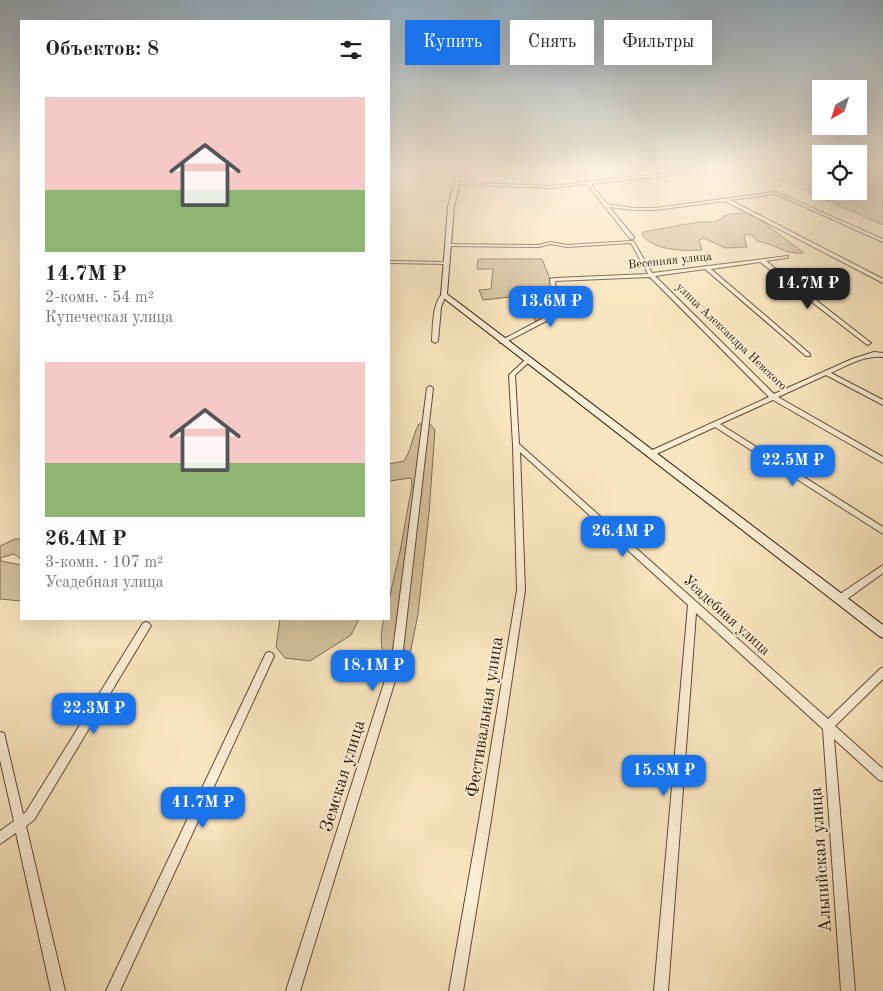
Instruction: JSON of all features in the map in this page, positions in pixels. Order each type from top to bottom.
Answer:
[{"type":"street","points":[[435,342],[438,306],[443,295],[451,213]]},
{"type":"street","name":"улица Александра Невского","points":[[612,213],[632,240],[651,275],[773,397],[883,460]]},
{"type":"street","points":[[752,213],[883,281]]},
{"type":"street","points":[[821,213],[883,241]]},
{"type":"street","points":[[448,245],[539,246],[550,243],[568,246],[632,240]]},
{"type":"street","name":"Весенняя улица","points":[[502,342],[556,314],[552,280],[555,279],[651,275],[786,257]]},
{"type":"street","points":[[761,260],[868,343]]},
{"type":"street","points":[[390,262],[446,263]]},
{"type":"street","points":[[707,268],[808,355]]},
{"type":"street","points":[[443,295],[883,632]]},
{"type":"street","points":[[650,454],[854,360],[874,354],[883,355]]},
{"type":"street","points":[[516,445],[512,375],[527,361]]},
{"type":"street","points":[[826,373],[883,403]]},
{"type":"street","name":"Земская улица","points":[[293,991],[397,658],[430,388]]},
{"type":"street","points":[[715,424],[883,531]]},
{"type":"street","name":"Усадебная улица","points":[[516,445],[883,776]]},
{"type":"street","name":"Фестивальная улица","points":[[456,991],[521,590],[516,445]]},
{"type":"street","points":[[840,599],[883,568]]},
{"type":"street","points":[[661,991],[692,604]]},
{"type":"street","points":[[0,838],[30,816],[146,626]]},
{"type":"street","points":[[113,991],[269,656]]},
{"type":"street","points":[[828,726],[883,672]]},
{"type":"street","name":"Альпийская улица","points":[[828,726],[848,991]]},
{"type":"street","points":[[0,737],[58,991]]},
{"type":"shaded area","points":[[747,213],[756,217],[804,253],[786,251],[757,241],[752,235],[746,234],[744,237],[747,247],[725,248],[704,238],[699,240],[702,250],[678,250],[662,247],[647,240],[642,235],[643,232],[699,222],[715,222],[729,214]]},
{"type":"shaded area","points":[[856,213],[883,213],[883,225]]},
{"type":"shaded area","points":[[478,259],[542,259],[550,279],[553,312],[542,320],[536,321],[524,307],[518,307],[510,297],[483,300],[479,290],[491,289],[493,269],[477,269]]},
{"type":"shaded area","points":[[419,424],[430,424],[435,430],[429,513],[418,614],[406,674],[394,674],[383,655],[381,634],[384,620],[390,620],[390,595],[412,485],[411,478],[390,481],[390,464],[404,461]]},
{"type":"shaded area","points":[[15,539],[20,539],[20,558],[14,554],[0,558],[0,546]]},
{"type":"shaded area","points":[[0,558],[1,561],[20,565],[20,601],[0,599]]},
{"type":"shaded area","points":[[280,620],[358,620],[351,635],[310,661],[285,658],[276,647]]}]
